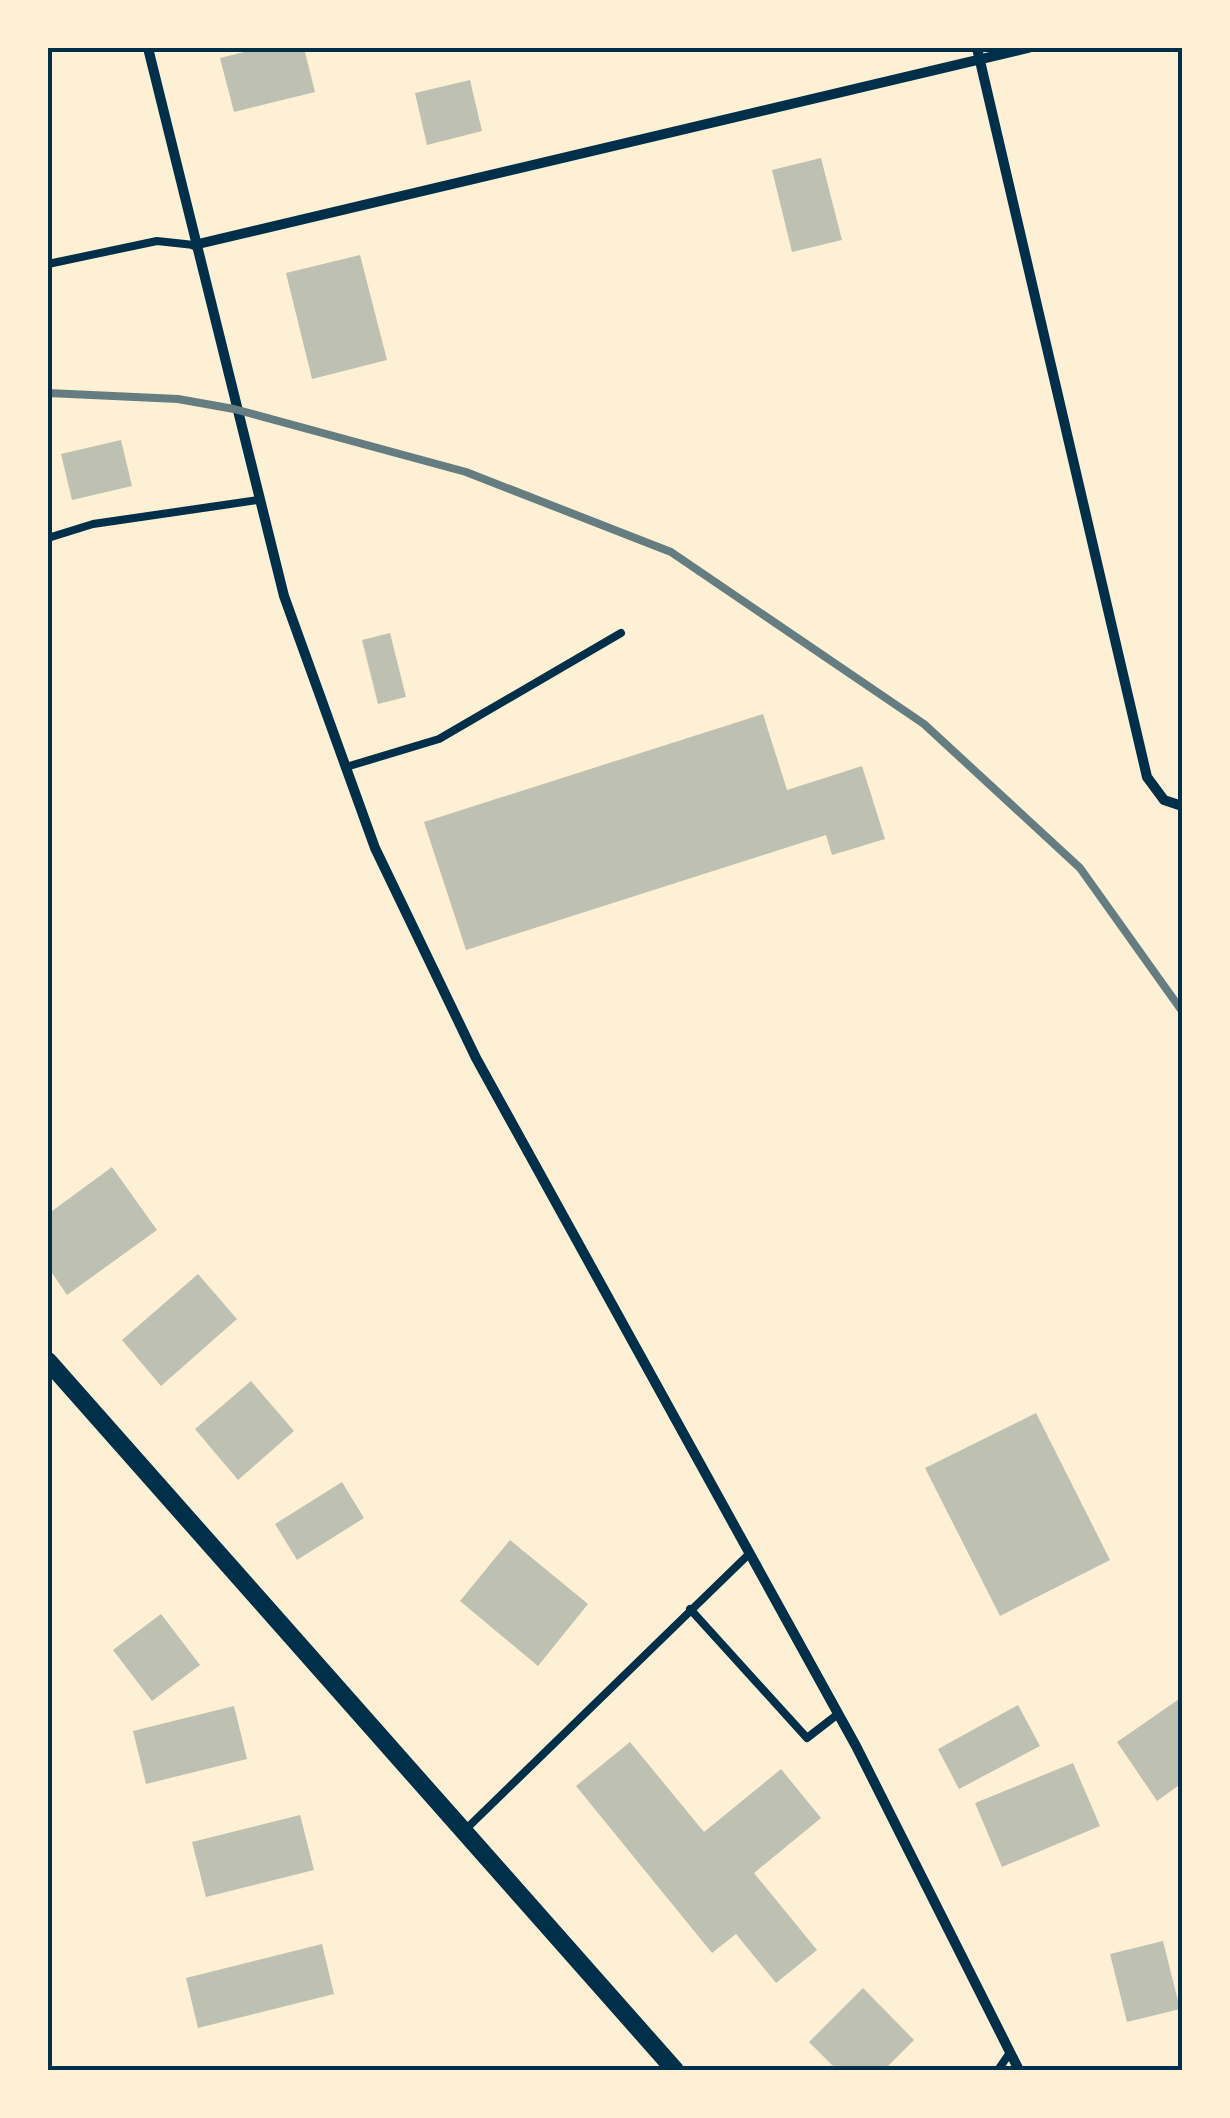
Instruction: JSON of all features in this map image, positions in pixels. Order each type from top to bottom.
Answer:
[{"type":"street","points":[[148,48],[194,246],[284,596],[376,848],[476,1058],[838,1714],[1019,2070]]},
{"type":"street","points":[[194,246],[978,53],[1028,48]]},
{"type":"street","points":[[978,53],[1147,777],[1164,800],[1182,806]]},
{"type":"street","points":[[48,1361],[675,2070]]},
{"type":"lane","points":[[48,264],[157,241],[194,246]]},
{"type":"lane","points":[[48,538],[93,524],[258,500]]},
{"type":"lane","points":[[346,768],[439,740],[621,633]]},
{"type":"lane","points":[[464,1831],[750,1553]]},
{"type":"lane","points":[[690,1609],[807,1738],[838,1714]]},
{"type":"lane","points":[[998,2070],[1009,2054]]},
{"type":"building","points":[[261,48],[304,48],[315,92],[234,112],[220,58]]},
{"type":"building","points":[[470,80],[482,131],[427,145],[415,93]]},
{"type":"building","points":[[821,158],[842,240],[792,252],[772,170]]},
{"type":"building","points":[[360,255],[387,360],[312,379],[286,273]]},
{"type":"building","points":[[121,440],[132,486],[72,500],[61,454]]},
{"type":"building","points":[[390,633],[406,697],[378,704],[362,640]]},
{"type":"building","points":[[763,714],[787,790],[862,766],[885,839],[832,855],[826,835],[466,950],[424,822]]},
{"type":"building","points":[[112,1167],[157,1230],[67,1295],[48,1267],[48,1214]]},
{"type":"building","points":[[198,1274],[237,1319],[161,1386],[122,1340]]},
{"type":"building","points":[[251,1381],[294,1431],[238,1480],[195,1429]]},
{"type":"building","points":[[1036,1413],[1110,1560],[1000,1616],[925,1468]]},
{"type":"building","points":[[342,1482],[364,1518],[297,1560],[275,1524]]},
{"type":"building","points":[[510,1540],[588,1604],[538,1666],[460,1601]]},
{"type":"building","points":[[161,1614],[200,1665],[152,1701],[113,1650]]},
{"type":"building","points":[[1182,1697],[1182,1783],[1157,1801],[1117,1742]]},
{"type":"building","points":[[1018,1705],[1040,1746],[959,1789],[938,1749]]},
{"type":"building","points":[[234,1706],[247,1759],[146,1784],[133,1731]]},
{"type":"building","points":[[630,1742],[704,1832],[781,1769],[821,1818],[754,1873],[817,1950],[776,1983],[736,1934],[712,1953],[576,1786]]},
{"type":"building","points":[[1073,1763],[1100,1826],[1002,1867],[975,1803]]},
{"type":"building","points":[[300,1815],[314,1870],[206,1897],[192,1842]]},
{"type":"building","points":[[1163,1941],[1180,2009],[1127,2022],[1110,1954]]},
{"type":"building","points":[[322,1944],[334,1994],[198,2028],[186,1978]]},
{"type":"building","points":[[863,1988],[914,2040],[884,2070],[837,2070],[809,2042]]},
{"type":"railway","points":[[48,393],[178,399],[234,409],[466,472],[671,552],[924,724],[1080,868],[1182,1011]]}]
